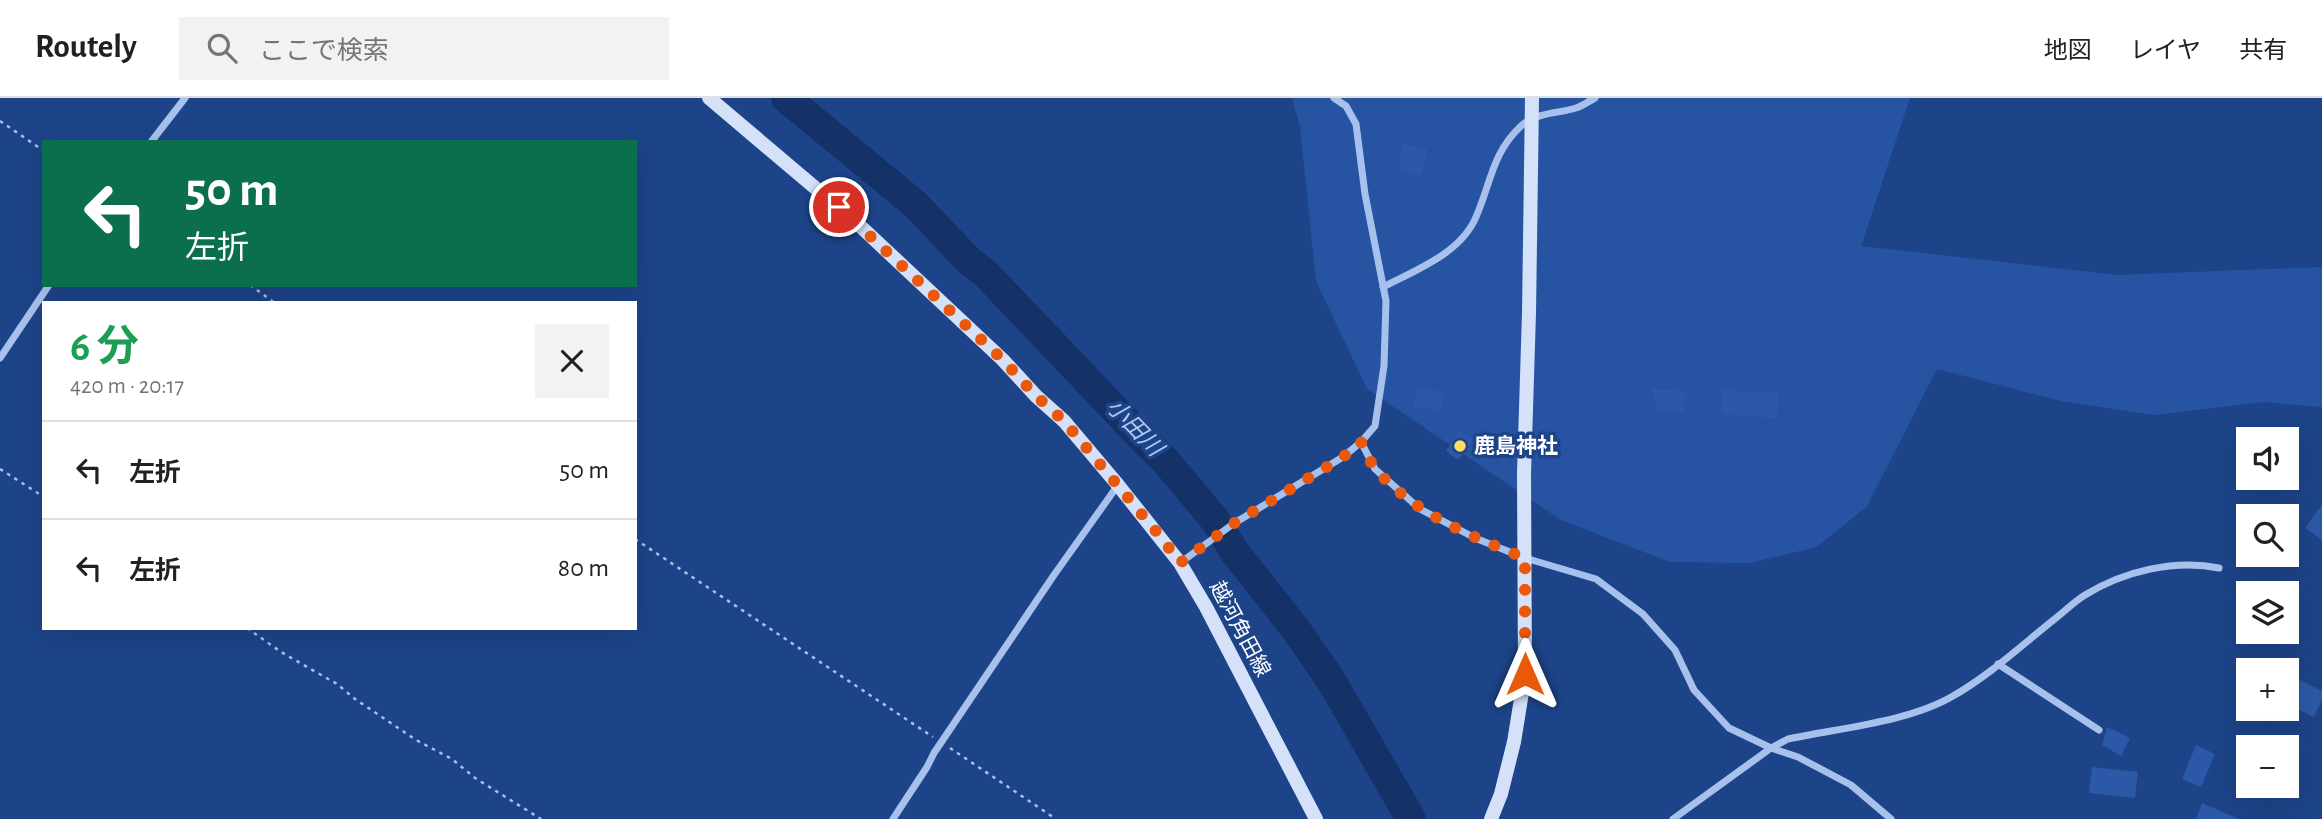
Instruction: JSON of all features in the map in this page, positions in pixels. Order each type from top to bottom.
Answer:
[{"type":"main road","name":"越河角田線","points":[[709,98],[858,223],[1003,360],[1036,396],[1064,421],[1118,485],[1180,563],[1206,607],[1316,819]]},
{"type":"main road","points":[[1491,819],[1501,794],[1514,742],[1525,674],[1524,473],[1532,98]]},
{"type":"street","points":[[153,140],[185,98]]},
{"type":"street","points":[[1180,563],[1233,524],[1343,457],[1375,426],[1384,366],[1386,301],[1365,194],[1356,124],[1346,106],[1334,98]]},
{"type":"street","points":[[1383,287],[1436,260],[1459,240],[1475,219],[1492,167],[1504,145],[1533,117],[1579,107],[1595,98]]},
{"type":"street","points":[[0,358],[48,287]]},
{"type":"street","points":[[1361,442],[1375,469],[1420,509],[1475,538],[1525,558],[1595,579],[1643,614],[1675,649],[1694,690],[1729,728],[1771,748],[1798,757],[1851,785],[1891,819]]},
{"type":"street","points":[[893,819],[1054,575],[1118,485]]},
{"type":"street","points":[[1673,819],[1771,748],[1788,739],[1912,713],[1953,696],[2085,595],[2115,580],[2153,568],[2198,563],[2219,568]]},
{"type":"street","points":[[1998,664],[2099,730]]},
{"type":"path","points":[[0,121],[42,149]]},
{"type":"path","points":[[253,287],[272,301]]},
{"type":"path","points":[[0,469],[42,495]]},
{"type":"path","points":[[637,540],[1056,819]]},
{"type":"path","points":[[250,630],[281,652],[337,684],[416,740],[452,760],[475,778],[541,819]]},
{"type":"shaded area","points":[[1292,98],[1910,98],[1861,246],[2117,275],[2322,267],[2322,407],[2264,402],[2154,415],[2061,401],[1937,369],[1867,506],[1817,547],[1750,563],[1670,562],[1561,520],[1367,389],[1316,281],[1300,127]]},
{"type":"building","points":[[1403,144],[1427,149],[1422,175],[1398,170]]},
{"type":"building","points":[[1417,387],[1446,393],[1439,410],[1413,407]]},
{"type":"building","points":[[1652,389],[1685,391],[1684,413],[1658,411]]},
{"type":"building","points":[[1722,390],[1778,393],[1777,418],[1721,414]]},
{"type":"building","points":[[1460,430],[1474,440],[1458,460],[1446,451]]},
{"type":"building","points":[[2322,505],[2322,540],[2305,528]]},
{"type":"building","points":[[2299,680],[2322,691],[2322,700],[2314,717],[2299,710]]},
{"type":"building","points":[[2107,727],[2130,738],[2121,756],[2102,745]]},
{"type":"building","points":[[2196,745],[2215,754],[2201,787],[2182,779]]},
{"type":"building","points":[[2092,767],[2138,772],[2135,798],[2089,793]]},
{"type":"building","points":[[2202,803],[2239,819],[2196,819]]},
{"type":"waterway","name":"小田川","points":[[786,98],[916,205],[1163,458],[1215,520],[1234,551],[1297,631],[1332,682],[1411,819]]},
{"type":"place","name":"鹿島神社","points":[[1460,446]]},
{"type":"route","points":[[839,207],[1003,360],[1036,396],[1064,421],[1180,563],[1233,524],[1343,457],[1361,442],[1375,469],[1420,509],[1475,538],[1525,558],[1525,674]]}]
